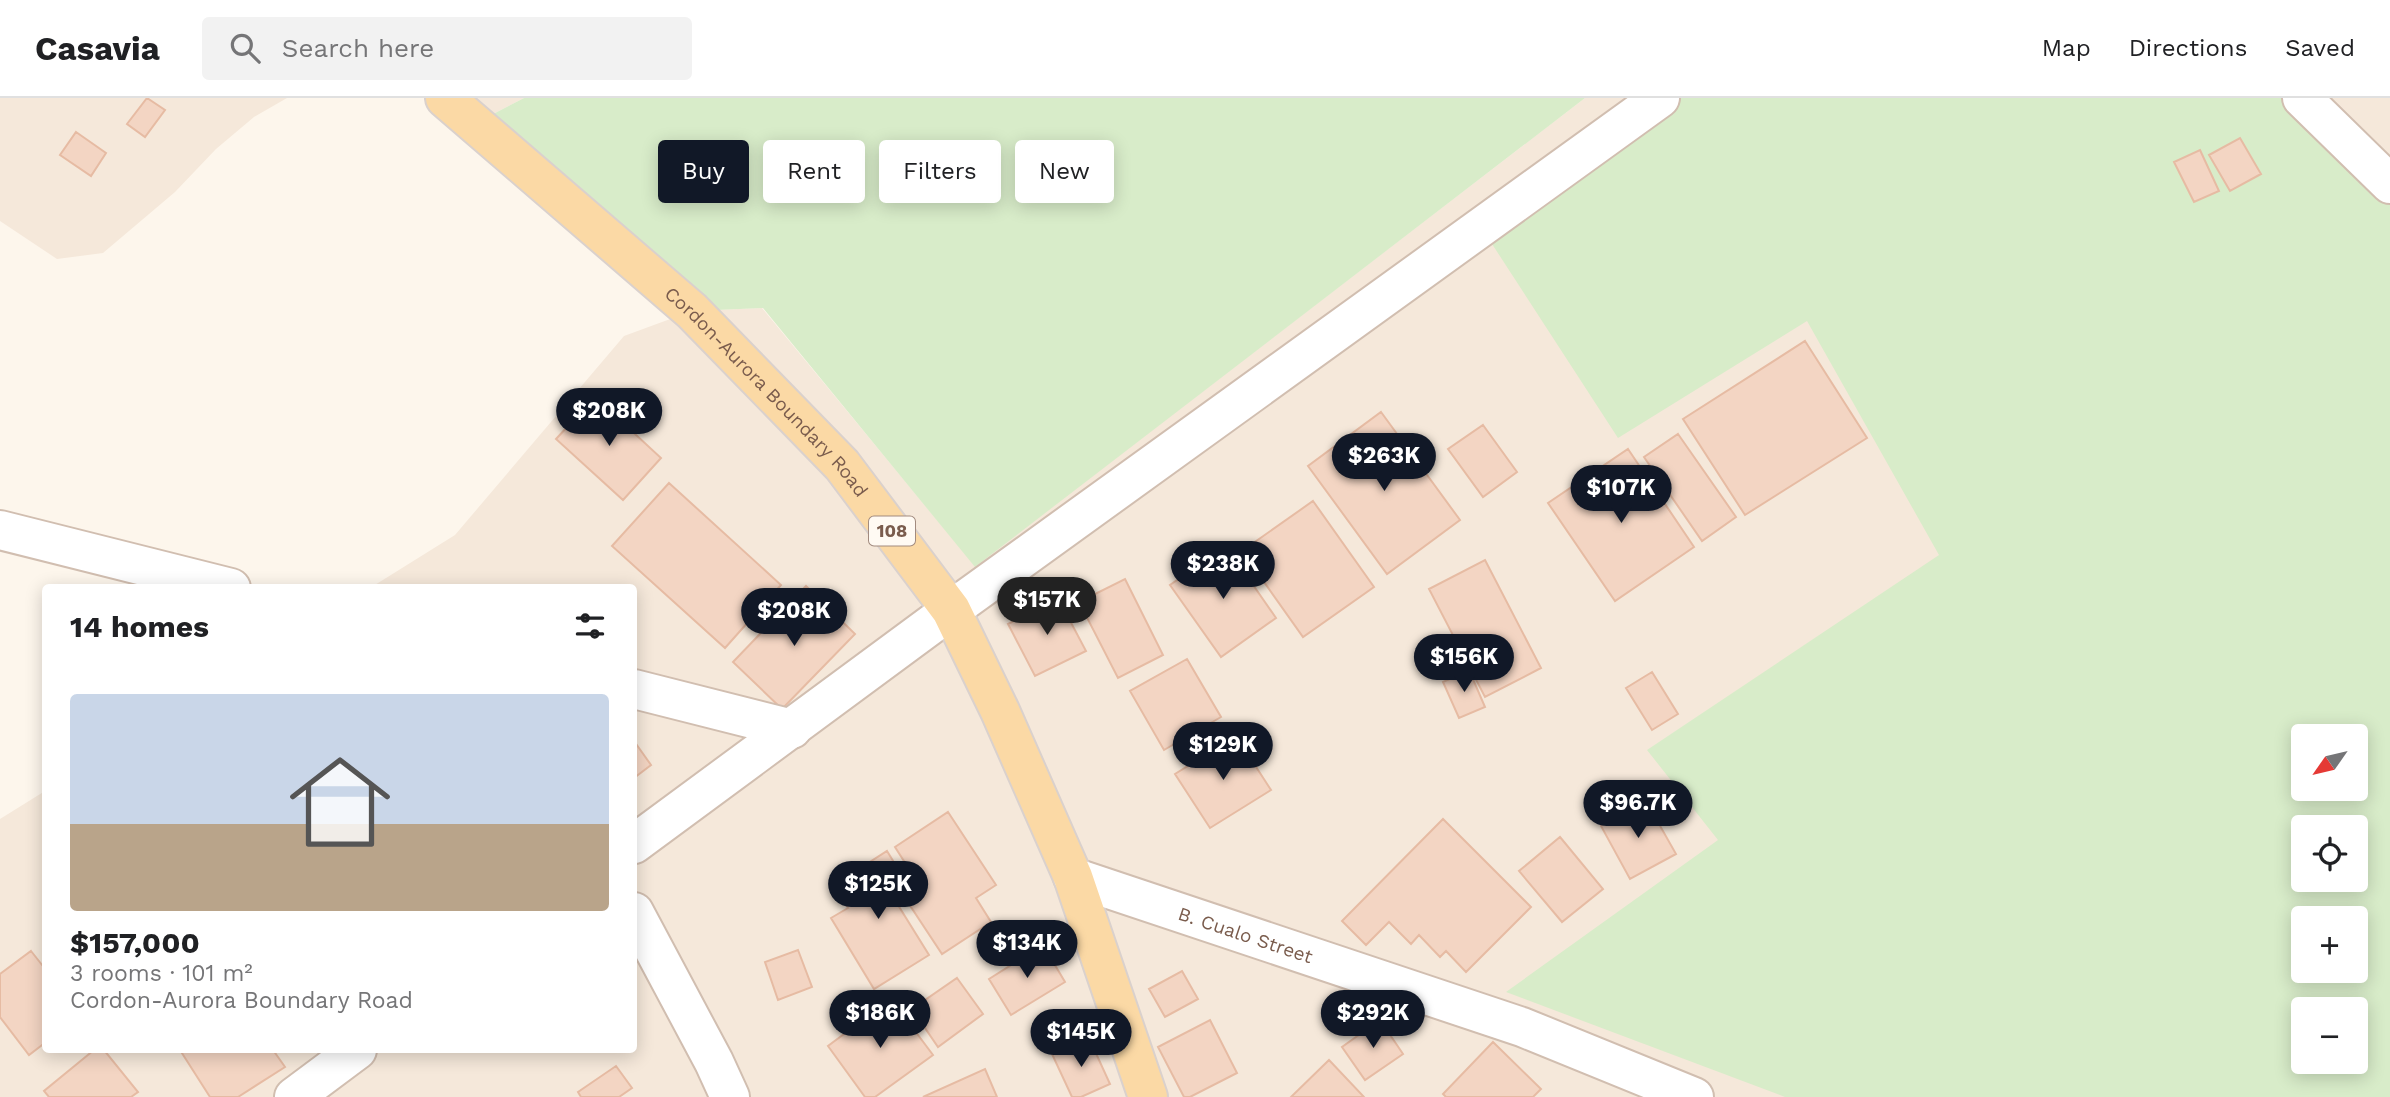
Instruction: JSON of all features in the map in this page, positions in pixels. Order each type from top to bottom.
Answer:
[{"type":"main road","name":"Cordon-Aurora Boundary Road","points":[[445,98],[692,311],[842,465],[951,610],[1000,711],[1073,877],[1148,1097]]},
{"type":"street","points":[[637,842],[951,610],[1660,98]]},
{"type":"street","points":[[2302,98],[2390,184]]},
{"type":"street","points":[[0,530],[215,584]]},
{"type":"street","points":[[637,691],[792,729]]},
{"type":"street","name":"B. Cualo Street","points":[[1073,877],[1522,1027],[1694,1097]]},
{"type":"street","points":[[637,918],[730,1097]]},
{"type":"street","points":[[294,1097],[353,1053]]},
{"type":"shaded area","points":[[0,98],[287,98],[254,117],[216,149],[175,192],[103,253],[57,259],[0,221]]},
{"type":"shaded area","points":[[445,98],[524,98],[476,123]]},
{"type":"shaded area","points":[[1585,98],[2390,98],[2390,1097],[0,1097],[0,819],[42,793],[42,1053],[637,1053],[637,584],[376,584],[455,535],[624,336],[692,311],[762,308],[975,566]]},
{"type":"green space","points":[[524,98],[1585,98],[975,567],[763,308],[692,311],[476,123]]},
{"type":"green space","points":[[1659,98],[2302,98],[2390,184],[2390,1097],[1785,1097],[1506,992],[1718,840],[1647,750],[1939,555],[1807,321],[1618,438],[1481,227]]},
{"type":"building","points":[[147,98],[165,110],[145,137],[127,124]]},
{"type":"building","points":[[76,132],[106,153],[91,176],[60,155]]},
{"type":"building","points":[[2240,138],[2261,174],[2230,191],[2209,155]]},
{"type":"building","points":[[2200,150],[2219,191],[2194,202],[2174,162]]},
{"type":"building","points":[[1805,341],[1867,438],[1745,515],[1683,419]]},
{"type":"building","points":[[595,397],[661,458],[623,500],[556,439]]},
{"type":"building","points":[[1381,412],[1460,520],[1387,574],[1308,466]]},
{"type":"building","points":[[1483,425],[1517,472],[1483,497],[1448,449]]},
{"type":"building","points":[[1678,434],[1736,517],[1702,541],[1644,457]]},
{"type":"building","points":[[1628,449],[1694,547],[1615,601],[1548,503]]},
{"type":"building","points":[[669,483],[781,585],[725,648],[612,546]]},
{"type":"building","points":[[1313,501],[1374,587],[1303,637],[1242,551]]},
{"type":"building","points":[[1226,546],[1276,618],[1221,657],[1170,585]]},
{"type":"building","points":[[1485,560],[1541,668],[1485,697],[1429,589]]},
{"type":"building","points":[[1125,579],[1163,655],[1118,678],[1079,602]]},
{"type":"building","points":[[806,586],[855,634],[782,709],[733,662]]},
{"type":"building","points":[[1058,598],[1086,651],[1035,676],[1008,624]]},
{"type":"building","points":[[1187,659],[1221,717],[1164,750],[1130,691]]},
{"type":"building","points":[[1469,670],[1485,707],[1459,718],[1443,682]]},
{"type":"building","points":[[1652,672],[1678,714],[1652,730],[1626,688]]},
{"type":"building","points":[[1236,736],[1271,790],[1210,828],[1175,774]]},
{"type":"building","points":[[637,745],[651,765],[637,776]]},
{"type":"building","points":[[1646,801],[1676,854],[1630,879],[1601,826]]},
{"type":"building","points":[[948,812],[996,885],[976,898],[991,922],[942,954],[909,904],[925,894],[895,847]]},
{"type":"building","points":[[1443,819],[1531,907],[1466,972],[1446,951],[1440,957],[1419,935],[1411,944],[1389,922],[1366,945],[1342,921]]},
{"type":"building","points":[[1560,837],[1603,889],[1562,922],[1519,871]]},
{"type":"building","points":[[887,851],[914,895],[898,905],[929,955],[874,989],[831,918],[848,908],[834,885]]},
{"type":"building","points":[[1043,945],[1065,982],[1011,1015],[989,979]]},
{"type":"building","points":[[798,950],[812,987],[778,1000],[765,962]]},
{"type":"building","points":[[31,951],[42,965],[42,1045],[29,1055],[0,1017],[0,974]]},
{"type":"building","points":[[1182,971],[1198,999],[1165,1017],[1149,989]]},
{"type":"building","points":[[957,978],[983,1014],[938,1047],[912,1009]]},
{"type":"building","points":[[891,999],[933,1055],[875,1097],[865,1097],[828,1046]]},
{"type":"building","points":[[1210,1020],[1237,1073],[1190,1097],[1184,1097],[1158,1047]]},
{"type":"building","points":[[1380,1020],[1403,1054],[1365,1080],[1342,1047]]},
{"type":"building","points":[[1089,1038],[1110,1084],[1081,1097],[1072,1097],[1052,1054]]},
{"type":"building","points":[[1493,1042],[1541,1089],[1533,1097],[1446,1097],[1443,1094]]},
{"type":"building","points":[[90,1053],[106,1053],[138,1092],[131,1097],[49,1097],[44,1091]]},
{"type":"building","points":[[182,1053],[275,1053],[285,1067],[238,1097],[210,1097]]},
{"type":"building","points":[[1329,1060],[1364,1097],[1291,1097]]},
{"type":"building","points":[[616,1066],[632,1088],[619,1097],[581,1097],[578,1092]]},
{"type":"building","points":[[985,1069],[997,1097],[923,1097]]}]
